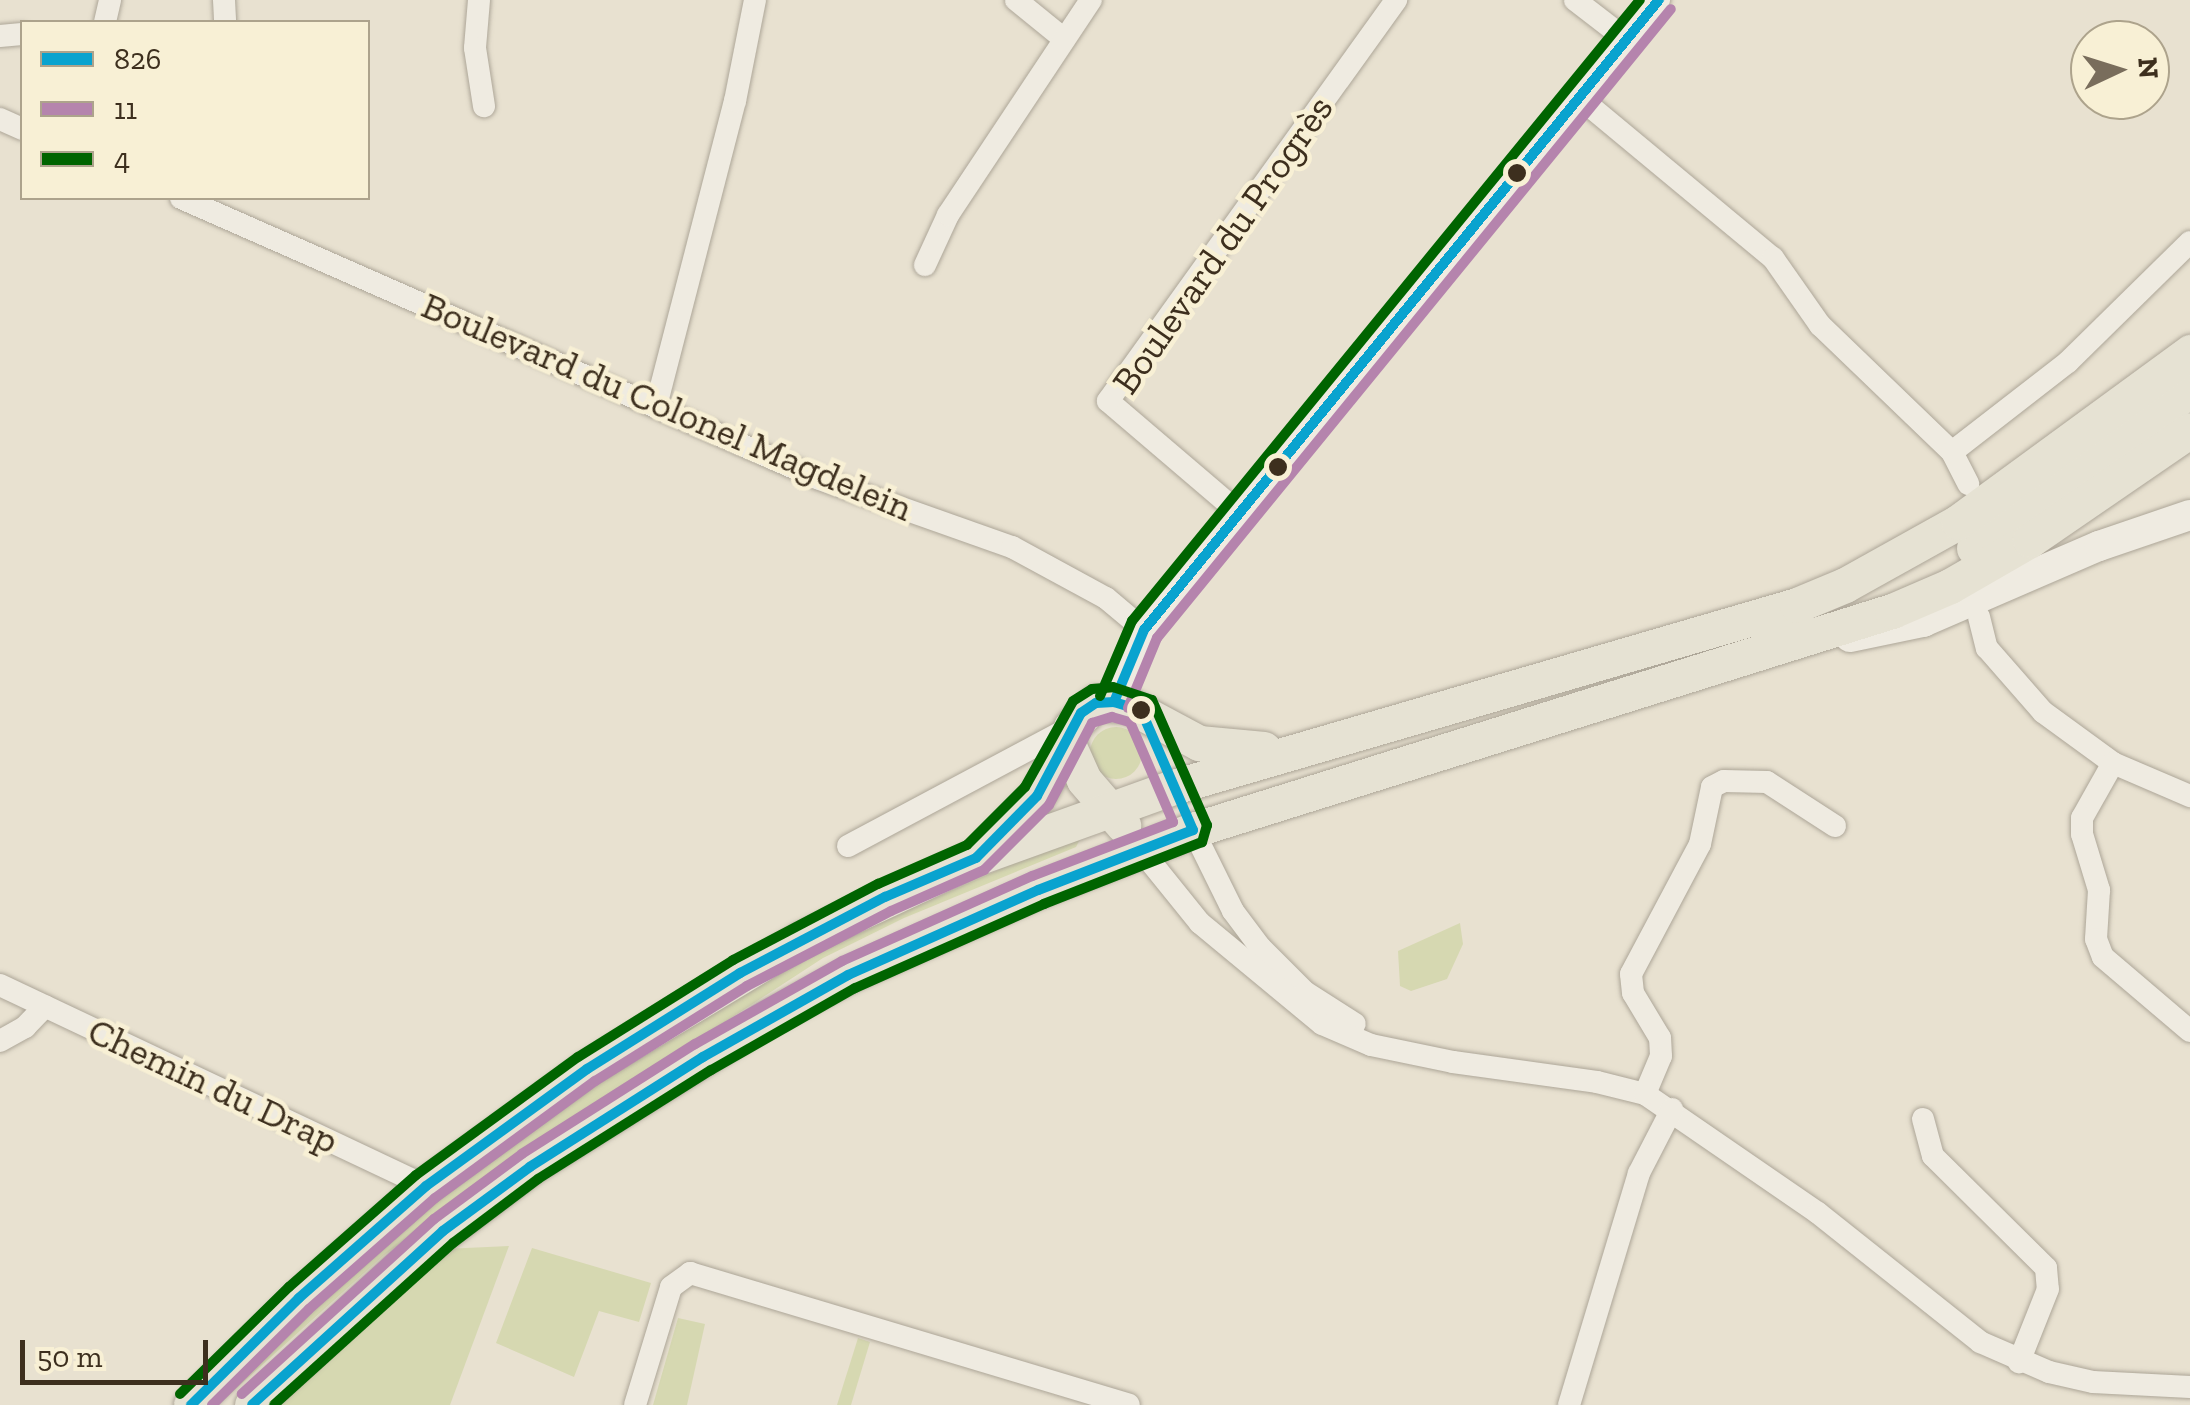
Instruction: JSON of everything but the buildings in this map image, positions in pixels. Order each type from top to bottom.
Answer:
[{"type":"main road","points":[[191,1405],[299,1298],[426,1186],[587,1069],[740,973],[885,897],[976,858],[1172,787],[1690,638],[1829,592],[1958,522],[2190,352]]},
{"type":"main road","points":[[1797,642],[1990,538],[2190,390]]},
{"type":"main road","points":[[252,1405],[443,1231],[530,1167],[661,1083],[848,975],[1003,905],[1193,830],[1797,642],[1950,586],[2030,540],[2190,430]]},
{"type":"main road","points":[[976,858],[1037,796],[1069,736],[1096,704],[1127,706],[1199,744],[1291,750]]},
{"type":"main road","points":[[1127,706],[1193,830]]},
{"type":"main road","points":[[1069,736],[1084,780],[1142,850]]},
{"type":"street","points":[[479,0],[475,48],[484,106]]},
{"type":"street","points":[[656,406],[735,101],[754,0]]},
{"type":"street","points":[[1016,0],[1064,39]]},
{"type":"street","points":[[925,265],[948,215],[1091,0]]},
{"type":"street","name":"Boulevard du Progrès","points":[[1238,512],[1108,401],[1396,0]]},
{"type":"street","points":[[1575,0],[1627,40]]},
{"type":"street","points":[[1127,706],[1144,630],[1659,0]]},
{"type":"street","points":[[1580,98],[1773,258],[1820,326],[1952,452],[1968,484]]},
{"type":"street","name":"Boulevard du Colonel Magdelein","points":[[191,200],[227,207],[840,487],[1028,554],[1106,598],[1144,630]]},
{"type":"street","points":[[1952,452],[2068,362],[2190,242]]},
{"type":"street","points":[[1797,642],[1872,635],[1923,622],[2099,546],[2190,514]]},
{"type":"street","points":[[1978,618],[1987,648],[2043,712],[2113,763],[2190,796]]},
{"type":"street","points":[[848,846],[1069,736]]},
{"type":"street","points":[[2113,763],[2082,818],[2082,834],[2098,890],[2096,939],[2103,958],[2190,1031]]},
{"type":"street","points":[[1645,1094],[1661,1056],[1660,1038],[1634,993],[1631,974],[1700,844],[1712,787],[1724,782],[1767,782],[1834,826]]},
{"type":"street","points":[[1193,830],[1233,911],[1260,947],[1305,992],[1336,1014],[1404,1039],[1598,1068],[1636,1082],[1645,1094]]},
{"type":"street","points":[[1142,850],[1200,923],[1322,1024],[1371,1045],[1412,1054],[1597,1082],[1645,1094],[1818,1213],[1980,1342],[2019,1362],[2093,1382],[2190,1388]]},
{"type":"street","name":"Chemin du Drap","points":[[0,985],[426,1186]]},
{"type":"street","points":[[0,1041],[46,1006]]},
{"type":"street","points":[[1569,1405],[1639,1173],[1672,1109]]},
{"type":"street","points":[[1924,1119],[1933,1156],[2046,1268],[2048,1289],[2019,1362]]},
{"type":"street","points":[[635,1405],[668,1296],[682,1275],[699,1274],[1130,1405]]},
{"type":"green space","points":[[1116,727],[1135,734],[1142,753],[1135,772],[1116,779],[1097,772],[1090,753],[1097,734]]},
{"type":"green space","points":[[1073,837],[1080,839],[1076,847],[904,918],[823,958],[550,1136],[384,1255],[218,1405],[366,1256],[463,1178],[597,1080],[702,1013],[846,937]]},
{"type":"green space","points":[[1460,923],[1463,944],[1447,979],[1411,991],[1400,986],[1398,951]]},
{"type":"green space","points":[[509,1246],[450,1405],[267,1405],[444,1249]]},
{"type":"green space","points":[[532,1248],[651,1283],[639,1322],[599,1311],[574,1377],[496,1343]]},
{"type":"green space","points":[[678,1318],[705,1324],[687,1405],[653,1405]]},
{"type":"green space","points":[[858,1338],[870,1342],[851,1405],[837,1405]]},
{"type":"transit line","name":"4","points":[[1100,696],[1132,621],[1640,0]]},
{"type":"transit line","name":"826","points":[[1114,702],[1144,630],[1659,0]]},
{"type":"transit line","name":"11","points":[[1128,708],[1157,638],[1671,9]]},
{"type":"transit line","name":"4","points":[[180,1394],[289,1287],[416,1175],[578,1057],[733,960],[878,884],[967,845],[1025,787],[1073,701],[1092,689],[1113,687],[1152,700],[1207,825],[1202,842],[1044,904],[855,988],[711,1070],[538,1179],[453,1243],[274,1405]]},
{"type":"transit line","name":"826","points":[[191,1405],[299,1298],[426,1186],[587,1069],[740,973],[885,897],[976,858],[1037,796],[1081,713],[1096,703],[1114,702],[1141,710],[1193,830],[1038,890],[848,975],[703,1057],[530,1167],[443,1231],[252,1405]]},
{"type":"transit line","name":"11","points":[[212,1405],[309,1309],[435,1198],[595,1081],[747,986],[891,911],[984,870],[1049,805],[1092,723],[1112,717],[1130,722],[1173,822],[1032,876],[842,961],[695,1044],[522,1154],[434,1219],[242,1394]]}]
